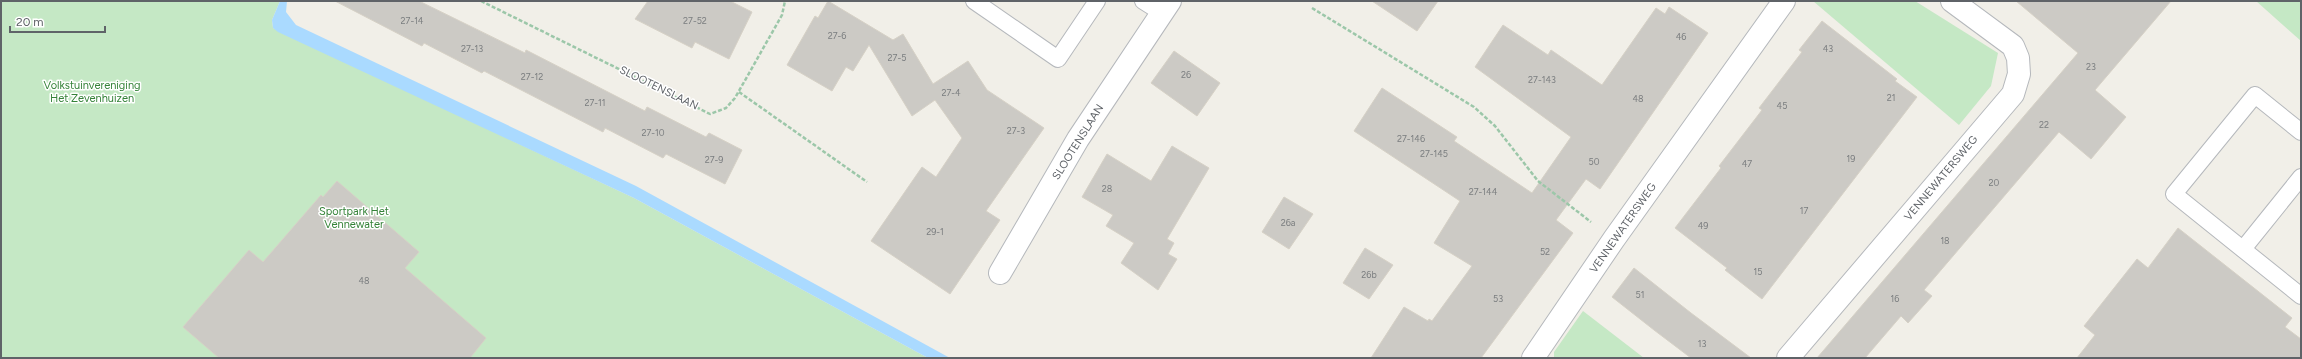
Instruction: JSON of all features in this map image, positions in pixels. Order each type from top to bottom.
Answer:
[{"type":"street","name":"VENNEWATERSWEG","points":[[1533,358],[1614,239],[1784,1]]},
{"type":"street","name":"VENNEWATERSWEG","points":[[1788,358],[2013,94],[2019,74],[2018,58],[2013,46],[1952,1]]},
{"type":"street","name":"SLOOTENSLAAN","points":[[1000,273],[1078,139],[1166,7]]},
{"type":"lane","points":[[974,1],[1058,59],[1097,1]]},
{"type":"lane","name":"SLOOTENSLAAN","points":[[1143,1],[1166,7]]},
{"type":"lane","points":[[2301,132],[2255,95],[2174,194],[2301,296]]},
{"type":"lane","points":[[2243,249],[2301,177]]},
{"type":"path","name":"SLOOTENSLAAN","points":[[481,1],[710,114],[726,108],[739,92],[782,15],[785,1]]},
{"type":"path","points":[[1312,8],[1474,107],[1495,126],[1538,181],[1614,239]]},
{"type":"path","points":[[739,92],[867,182]]},
{"type":"green space","name":"Sportpark Het Vennewater","points":[[1,1],[280,1],[272,20],[273,28],[634,198],[928,358],[1,358]]},
{"type":"green space","points":[[1813,1],[1915,1],[1998,53],[1991,86],[1959,125]]},
{"type":"green space","points":[[2256,1],[2301,1],[2301,41]]},
{"type":"green space","points":[[1583,311],[1644,358],[1554,358],[1554,352]]},
{"type":"water","points":[[280,1],[287,1],[286,12],[296,25],[636,186],[950,358],[928,358],[634,198],[278,32],[273,28],[272,20]]},
{"type":"building","points":[[335,1],[419,1],[525,53],[526,50],[645,111],[647,107],[706,137],[709,133],[742,150],[725,184],[666,154],[663,158],[605,128],[603,132],[484,71],[482,73],[424,43],[422,46]]},
{"type":"building","points":[[648,1],[730,1],[752,12],[729,59],[695,42],[692,48],[635,19]]},
{"type":"building","points":[[828,1],[893,40],[903,34],[933,84],[968,61],[987,90],[1044,128],[986,211],[1000,220],[950,294],[871,241],[922,167],[936,177],[962,138],[935,100],[912,116],[869,45],[853,71],[846,67],[832,91],[787,65],[815,16],[818,18]]},
{"type":"building","points":[[1372,1],[1438,1],[1417,31]]},
{"type":"building","points":[[2016,1],[2171,1],[2095,90],[2126,117],[2091,159],[2059,132],[1924,290],[1932,296],[1908,323],[1901,316],[1865,358],[1817,358],[2078,53]]},
{"type":"building","points":[[1669,7],[1708,33],[1600,189],[1586,179],[1556,220],[1573,233],[1481,358],[1371,358],[1404,307],[1428,321],[1429,319],[1432,321],[1472,266],[1434,243],[1460,201],[1354,131],[1382,88],[1457,137],[1454,141],[1532,193],[1571,137],[1475,67],[1503,25],[1548,55],[1551,50],[1602,85],[1656,8],[1665,14]]},
{"type":"building","points":[[1822,21],[1897,79],[1895,81],[1917,97],[1762,299],[1725,270],[1727,268],[1675,228],[1721,168],[1719,166],[1762,110],[1759,108],[1802,52],[1799,50]]},
{"type":"building","points":[[1174,51],[1220,83],[1197,116],[1151,83]]},
{"type":"building","points":[[1172,146],[1209,168],[1167,239],[1174,243],[1168,254],[1177,259],[1158,290],[1121,263],[1134,243],[1106,226],[1113,215],[1082,197],[1107,154],[1151,181]]},
{"type":"building","points":[[337,181],[419,252],[405,268],[486,338],[470,358],[219,358],[183,327],[249,250],[263,262],[321,195],[323,197]]},
{"type":"building","points":[[1284,197],[1313,214],[1289,249],[1262,232]]},
{"type":"building","points":[[2178,228],[2292,318],[2285,327],[2301,339],[2301,358],[2077,358],[2095,335],[2084,326],[2137,259],[2148,268]]},
{"type":"building","points":[[1365,248],[1393,265],[1369,299],[1343,283]]},
{"type":"building","points":[[1634,268],[1751,358],[1691,358],[1654,330],[1612,297]]},
{"type":"park label","name":"Volkstuinvereniging Het Zevenhuizen","points":[[92,91]]}]
